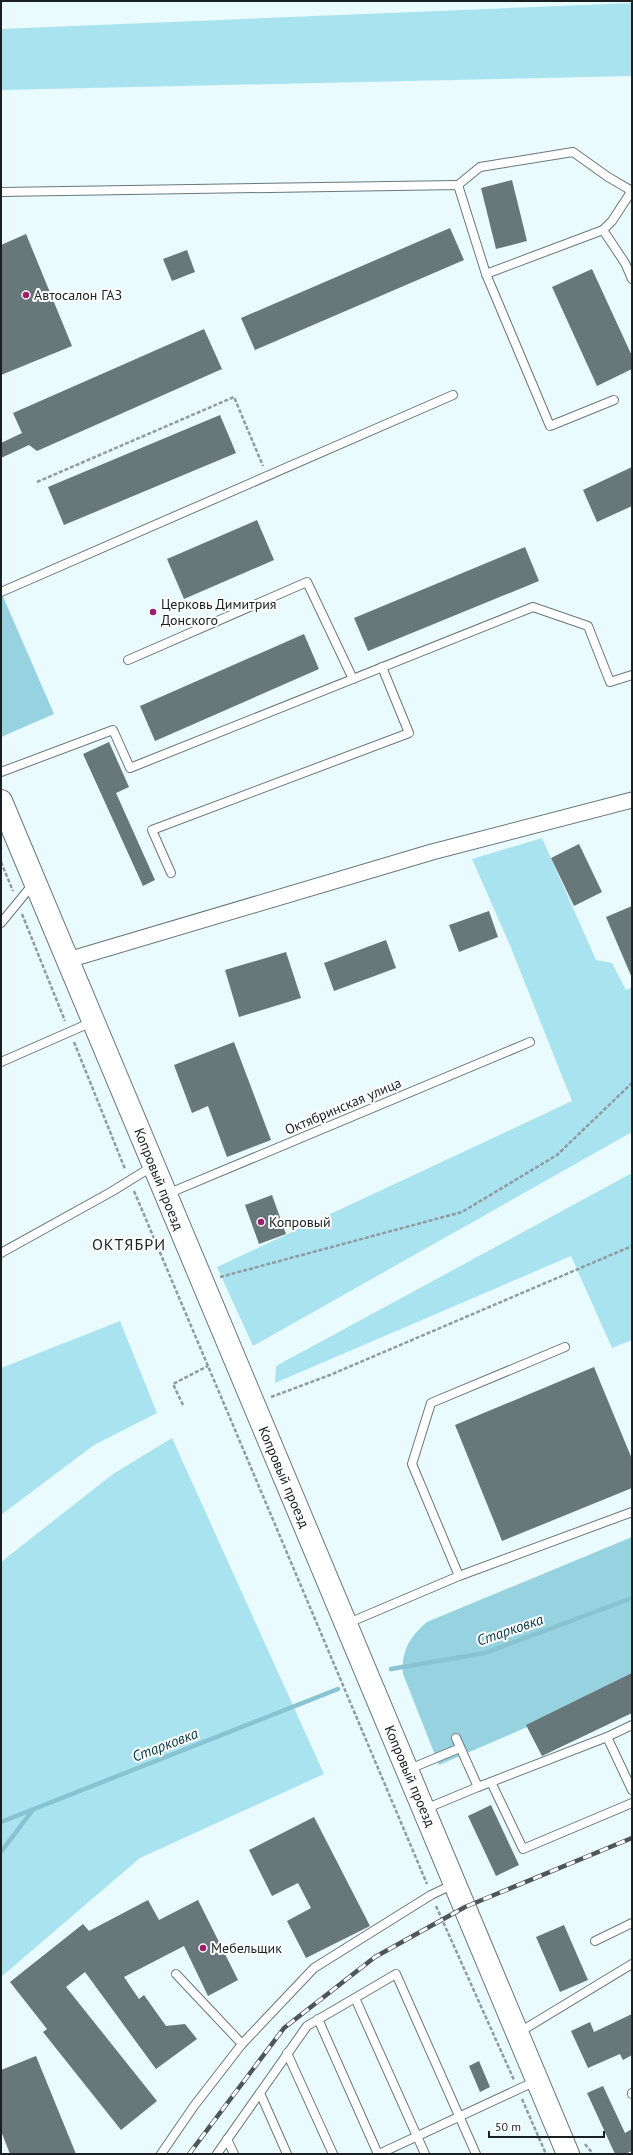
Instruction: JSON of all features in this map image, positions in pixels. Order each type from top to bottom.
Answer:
[{"type":"main road","name":"Копровый проезд","points":[[1,801],[154,1165],[201,1282],[254,1404],[518,2033],[527,2084],[568,2154]]},
{"type":"street","points":[[68,960],[432,852],[632,800]]},
{"type":"lane","points":[[1,192],[458,185],[480,167],[573,152],[608,178],[632,192],[612,221],[603,230],[486,274]]},
{"type":"lane","points":[[458,185],[486,274],[550,426],[614,400]]},
{"type":"lane","points":[[603,230],[625,263],[632,279]]},
{"type":"lane","points":[[1,592],[453,395]]},
{"type":"lane","points":[[128,660],[307,582],[353,679]]},
{"type":"lane","points":[[1,772],[112,730],[130,768],[533,607],[588,626],[610,682],[632,675]]},
{"type":"lane","points":[[171,873],[152,830],[409,733],[382,667]]},
{"type":"lane","points":[[1,923],[35,882]]},
{"type":"lane","points":[[1,1062],[94,1022]]},
{"type":"lane","name":"Октябринская улица","points":[[166,1194],[530,1042]]},
{"type":"lane","points":[[1,1253],[154,1165]]},
{"type":"lane","points":[[459,1576],[412,1464],[431,1403],[565,1347]]},
{"type":"lane","points":[[346,1624],[459,1576],[632,1512]]},
{"type":"lane","points":[[424,1810],[478,1787],[607,1737],[632,1725]]},
{"type":"lane","points":[[607,1737],[632,1790]]},
{"type":"lane","points":[[456,1738],[478,1787]]},
{"type":"lane","points":[[407,1770],[460,1748]]},
{"type":"lane","points":[[491,1782],[523,1849],[632,1803]]},
{"type":"lane","points":[[161,2154],[194,2106],[242,2044],[314,1968],[431,1895],[454,1883]]},
{"type":"lane","points":[[595,1941],[632,1924]]},
{"type":"lane","points":[[518,2033],[632,1964]]},
{"type":"lane","points":[[176,1974],[242,2044]]},
{"type":"lane","points":[[217,2154],[307,2026],[396,1974],[476,2154]]},
{"type":"lane","points":[[355,1998],[425,2154]]},
{"type":"lane","points":[[318,2019],[378,2154],[527,2084]]},
{"type":"lane","points":[[287,2054],[333,2154]]},
{"type":"lane","points":[[260,2093],[287,2154]]},
{"type":"lane","points":[[227,2139],[234,2154]]},
{"type":"path","points":[[37,482],[234,397],[267,476]]},
{"type":"path","points":[[1,862],[130,1180],[431,1895],[527,2084],[546,2154]]},
{"type":"path","points":[[201,1282],[462,1212],[557,1155],[632,1083]]},
{"type":"path","points":[[254,1404],[330,1374],[632,1246]]},
{"type":"path","points":[[183,1405],[173,1384],[208,1366]]},
{"type":"shaded area","points":[[632,3],[632,76],[1,90],[1,29]]},
{"type":"shaded area","points":[[1,592],[54,714],[1,737]]},
{"type":"shaded area","points":[[542,838],[596,960],[612,963],[626,990],[632,987],[632,1132],[253,1346],[217,1267],[572,1101],[509,943],[472,859]]},
{"type":"shaded area","points":[[632,1173],[632,1340],[612,1348],[571,1256],[275,1383],[276,1366]]},
{"type":"shaded area","points":[[120,1321],[157,1413],[94,1445],[1,1515],[1,1368]]},
{"type":"shaded area","points":[[172,1438],[324,1774],[140,1858],[1,1977],[1,1562],[113,1474]]},
{"type":"shaded area","points":[[632,1537],[632,1682],[439,1765],[403,1674],[405,1651],[416,1633],[427,1622]]},
{"type":"building","points":[[512,180],[527,241],[496,249],[481,188]]},
{"type":"building","points":[[450,228],[464,260],[255,350],[241,318]]},
{"type":"building","name":"Автосалон ГАЗ","points":[[26,234],[72,346],[1,375],[1,245]]},
{"type":"building","points":[[187,250],[195,272],[172,281],[163,259]]},
{"type":"building","points":[[592,269],[632,356],[632,369],[597,386],[552,287]]},
{"type":"building","points":[[204,329],[222,369],[37,451],[29,445],[1,458],[1,443],[22,433],[13,413]]},
{"type":"building","points":[[220,415],[236,453],[64,525],[48,487]]},
{"type":"building","points":[[632,467],[632,506],[597,522],[583,490]]},
{"type":"building","points":[[257,520],[274,560],[184,599],[167,559]]},
{"type":"building","points":[[525,547],[539,581],[368,651],[354,618]]},
{"type":"building","points":[[304,634],[319,669],[155,741],[140,706]]},
{"type":"building","points":[[109,742],[129,787],[116,793],[155,880],[143,886],[83,754]]},
{"type":"building","points":[[579,844],[602,892],[574,906],[551,858]]},
{"type":"building","points":[[632,906],[632,978],[606,917]]},
{"type":"building","points":[[489,911],[498,937],[459,952],[449,925]]},
{"type":"building","points":[[386,940],[396,968],[334,991],[324,963]]},
{"type":"building","points":[[286,952],[301,998],[239,1017],[225,970]]},
{"type":"building","points":[[234,1042],[271,1140],[227,1157],[208,1106],[192,1113],[174,1065]]},
{"type":"building","name":"Копровый","points":[[272,1195],[286,1234],[259,1244],[245,1205]]},
{"type":"building","points":[[594,1367],[632,1459],[632,1488],[502,1541],[455,1425]]},
{"type":"building","points":[[632,1673],[632,1713],[542,1756],[526,1725]]},
{"type":"building","points":[[491,1805],[519,1865],[496,1876],[468,1816]]},
{"type":"building","points":[[314,1817],[370,1926],[306,1958],[287,1921],[311,1908],[298,1883],[272,1896],[249,1850]]},
{"type":"building","points":[[148,1900],[159,1920],[198,1900],[238,1980],[208,1996],[184,1946],[124,1977],[139,1999],[144,1995],[166,2026],[185,2024],[197,2039],[156,2069],[85,1972],[66,1987],[157,2101],[121,2130],[43,2032],[47,2029],[10,1982],[83,1924],[89,1931]]},
{"type":"building","points":[[564,1925],[588,1980],[560,1992],[536,1937]]},
{"type":"building","points":[[632,2014],[632,2055],[623,2060],[620,2054],[588,2068],[571,2031],[590,2022],[594,2032]]},
{"type":"building","points":[[36,2056],[76,2154],[10,2154],[1,2131],[1,2070]]},
{"type":"building","points":[[479,2061],[490,2087],[480,2092],[469,2066]]},
{"type":"building","points":[[603,2086],[625,2133],[632,2129],[632,2151],[625,2154],[615,2154],[587,2093]]},
{"type":"waterway","name":"Старковка","points":[[391,1669],[485,1653],[632,1598]]},
{"type":"waterway","name":"Старковка","points":[[1,1822],[338,1689]]},
{"type":"waterway","points":[[1,1852],[32,1811]]},
{"type":"railway","points":[[189,2154],[284,2028],[375,1957],[465,1907],[632,1838]]},
{"type":"place","name":"Автосалон ГАЗ","points":[[26,295]]},
{"type":"place","name":"Церковь Димитрия Донского","points":[[153,612]]},
{"type":"place","name":"Копровый","points":[[261,1222]]},
{"type":"place","name":"Мебельщик","points":[[203,1948]]},
{"type":"district","name":"ОКТЯБРИ","points":[[129,1244]]}]
